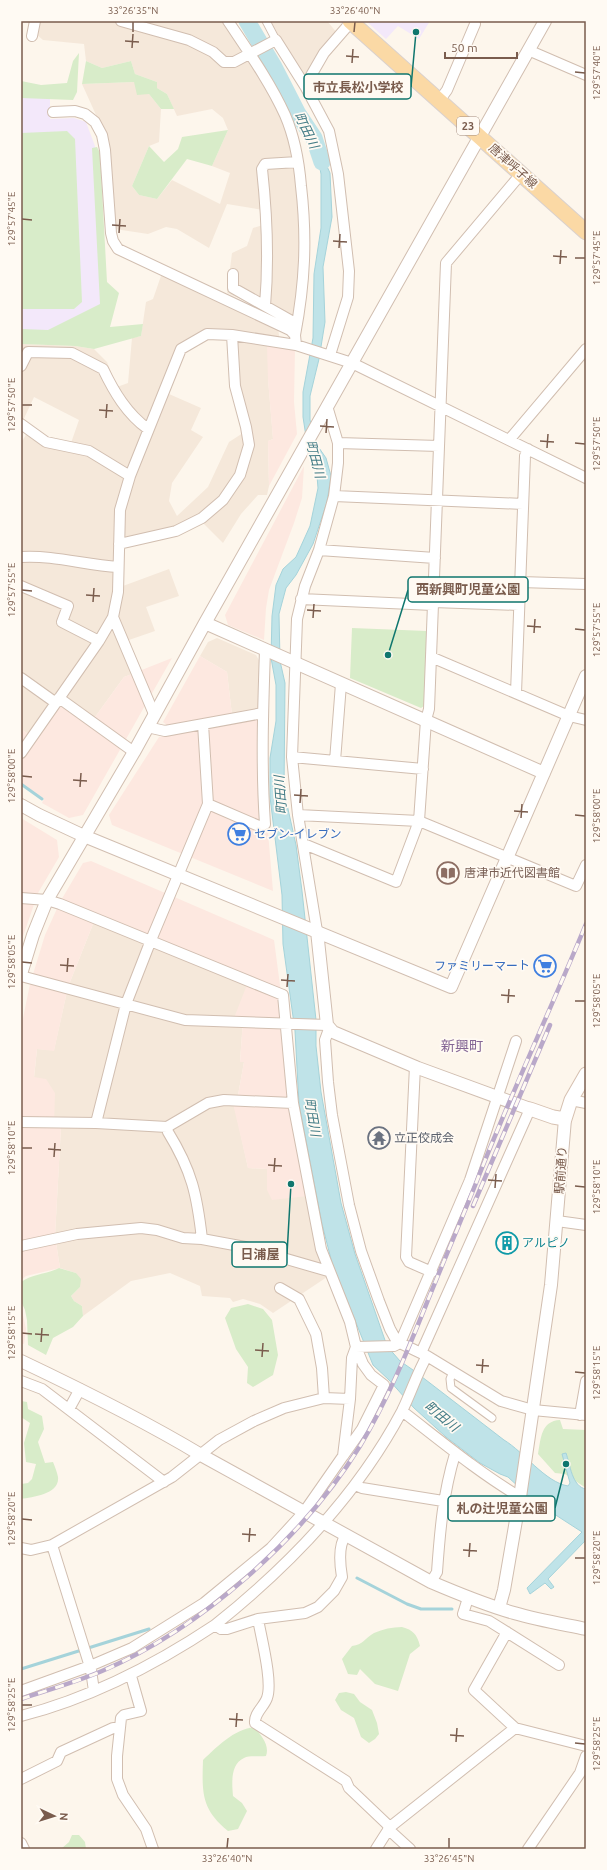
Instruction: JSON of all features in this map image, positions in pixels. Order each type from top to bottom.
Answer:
[{"type":"main road","name":"唐津呼子線","points":[[350,21],[586,232]]},
{"type":"main road","points":[[530,1109],[553,1117],[565,1119],[571,1100],[586,1074]]},
{"type":"street","points":[[32,36],[35,21]]},
{"type":"street","points":[[121,21],[189,40],[212,52],[224,62],[234,62],[276,40]]},
{"type":"street","points":[[228,21],[250,54],[285,114],[294,138],[305,230],[306,258],[301,305],[295,335],[296,346]]},
{"type":"street","points":[[266,21],[276,40],[305,86],[328,131],[338,174],[349,271],[348,297],[330,355]]},
{"type":"street","points":[[305,86],[324,53],[350,21]]},
{"type":"street","points":[[21,1716],[45,1710],[131,1676],[174,1653],[215,1625],[288,1562],[325,1522],[355,1485],[379,1450],[403,1409],[420,1368],[424,1354],[530,1109],[415,1066],[333,1032],[326,1027],[186,1020],[21,975],[33,935],[48,900],[134,752],[545,21]]},
{"type":"street","points":[[439,101],[447,90],[475,24]]},
{"type":"street","points":[[528,50],[586,75]]},
{"type":"street","points":[[54,112],[75,111],[85,114],[95,122],[102,135],[105,150],[111,233],[113,241],[118,249],[290,330],[295,335]]},
{"type":"street","points":[[265,306],[268,265],[267,217],[263,166],[269,163],[298,162]]},
{"type":"street","points":[[304,844],[396,882],[419,821],[426,720],[429,710],[446,263],[521,174]]},
{"type":"street","points":[[233,274],[232,288],[297,324]]},
{"type":"street","points":[[21,753],[99,641],[113,617],[118,592],[120,510],[130,476],[181,349],[207,334],[232,335],[296,346],[330,355],[352,363],[586,478]]},
{"type":"street","points":[[119,544],[176,531],[202,518],[223,500],[240,475],[249,445],[246,427],[235,386],[232,335]]},
{"type":"street","points":[[509,440],[586,349]]},
{"type":"street","points":[[21,366],[28,352],[72,353],[103,369],[112,388],[127,410],[137,421],[148,429]]},
{"type":"street","points":[[326,409],[338,443],[338,463],[334,496],[319,550],[301,599],[297,619],[292,757],[298,815],[304,844],[326,1027],[325,1040],[328,1082],[348,1205],[361,1251],[397,1345]]},
{"type":"street","points":[[21,424],[46,442],[89,451],[130,476]]},
{"type":"street","points":[[338,443],[439,446]]},
{"type":"street","points":[[516,693],[525,456],[528,449]]},
{"type":"street","points":[[334,496],[523,504]]},
{"type":"street","points":[[319,550],[435,558]]},
{"type":"street","points":[[21,557],[37,556],[60,558],[92,565],[118,567]]},
{"type":"street","points":[[520,582],[586,584]]},
{"type":"street","points":[[21,586],[68,606],[62,622],[99,641]]},
{"type":"street","points":[[301,599],[519,605]]},
{"type":"street","points":[[113,617],[154,714]]},
{"type":"street","points":[[205,624],[544,773]]},
{"type":"street","points":[[208,804],[259,826],[265,824],[262,790],[265,650]]},
{"type":"street","points":[[431,656],[569,716],[586,720]]},
{"type":"street","points":[[21,804],[39,815],[84,836],[451,987],[586,676]]},
{"type":"street","points":[[21,678],[134,752]]},
{"type":"street","points":[[335,761],[341,684]]},
{"type":"street","points":[[147,728],[165,731],[263,713]]},
{"type":"street","points":[[96,1123],[126,1004],[208,804],[204,724]]},
{"type":"street","points":[[292,757],[423,769]]},
{"type":"street","points":[[298,815],[419,821],[576,886],[586,865]]},
{"type":"street","points":[[21,898],[48,900],[60,904],[283,995],[287,1025],[293,1103],[321,1249],[328,1271],[350,1322],[356,1347],[363,1364],[371,1375],[384,1385],[362,1429],[304,1512],[271,1548],[204,1603],[132,1648],[90,1666],[21,1691]]},
{"type":"street","points":[[397,1345],[432,1272],[470,1180],[516,1041]]},
{"type":"street","points":[[415,1066],[406,1257],[409,1262],[432,1272]]},
{"type":"street","points":[[21,1122],[96,1123],[167,1127],[208,1103],[224,1100],[293,1103]]},
{"type":"street","points":[[571,1100],[586,1103]]},
{"type":"street","name":"駅前通り","points":[[499,1608],[504,1590],[521,1494],[551,1285],[565,1119]]},
{"type":"street","points":[[167,1127],[168,1132],[190,1172],[198,1200],[202,1239]]},
{"type":"street","points":[[557,1221],[586,1225]]},
{"type":"street","points":[[21,1246],[77,1234],[141,1228],[157,1230],[183,1238],[202,1239],[245,1247],[328,1271]]},
{"type":"street","points":[[280,1288],[299,1299],[316,1334],[322,1368],[324,1398]]},
{"type":"street","points":[[356,1347],[397,1345],[424,1354],[500,1401],[533,1410],[583,1415],[586,1381]]},
{"type":"street","points":[[343,1456],[350,1399],[352,1358],[356,1347]]},
{"type":"street","points":[[21,1361],[80,1388],[166,1434],[201,1455],[325,1522],[431,1582],[468,1598],[528,1617],[586,1629]]},
{"type":"street","points":[[453,1372],[450,1379],[451,1388],[492,1418]]},
{"type":"street","points":[[21,1381],[42,1389],[92,1425],[164,1482]]},
{"type":"street","points":[[69,1409],[80,1388]]},
{"type":"street","points":[[21,1548],[31,1550],[52,1546],[164,1482],[219,1440],[254,1421],[284,1408],[324,1398],[350,1399]]},
{"type":"street","points":[[403,1409],[455,1454],[496,1483],[521,1494]]},
{"type":"street","points":[[431,1582],[437,1572],[443,1501],[447,1480],[455,1454]]},
{"type":"street","points":[[355,1485],[362,1488],[443,1501]]},
{"type":"street","points":[[215,1625],[221,1629],[227,1629],[258,1619],[305,1613],[318,1607],[334,1591],[342,1577],[342,1540],[346,1535]]},
{"type":"street","points":[[52,1546],[90,1666],[94,1691]]},
{"type":"street","points":[[468,1598],[463,1614],[489,1621],[559,1665]]},
{"type":"street","points":[[258,1619],[269,1682],[267,1698],[256,1717],[255,1722],[257,1726],[346,1781],[349,1788],[410,1849]]},
{"type":"street","points":[[507,1632],[474,1690],[515,1728],[586,1746]]},
{"type":"street","points":[[131,1676],[141,1710],[124,1715],[121,1718],[117,1779],[123,1795],[146,1829],[152,1849]]},
{"type":"street","points":[[21,1724],[45,1710]]},
{"type":"street","points":[[21,1779],[56,1761],[60,1752],[113,1728],[120,1728]]},
{"type":"street","points":[[376,1849],[389,1828],[515,1728]]},
{"type":"street","points":[[528,1849],[580,1773],[586,1756]]},
{"type":"street","points":[[21,1843],[24,1849]]},
{"type":"shaded area","points":[[38,21],[230,21],[287,116],[308,232],[308,270],[301,326],[227,293],[232,253],[247,246],[253,228],[263,225],[263,210],[227,204],[209,248],[177,229],[166,227],[148,234],[115,229],[106,137],[82,84],[134,82],[149,94],[161,109],[159,142],[149,146],[132,186],[139,195],[157,199],[172,180],[220,204],[230,173],[212,166],[228,130],[223,118],[212,109],[177,116],[167,94],[157,88],[157,82],[135,74],[131,61],[102,68],[86,61],[84,44],[43,40],[36,34]]},
{"type":"shaded area","points":[[270,21],[327,21],[338,34],[307,79],[302,79]]},
{"type":"shaded area","points":[[366,21],[430,21],[419,39],[398,26],[386,39]]},
{"type":"shaded area","points":[[21,95],[50,95],[50,119],[74,118],[86,122],[95,146],[105,305],[50,334],[21,334]]},
{"type":"shaded area","points":[[162,273],[278,329],[281,347],[268,379],[273,439],[268,441],[269,486],[267,495],[258,495],[241,514],[223,543],[202,522],[123,545],[123,586],[169,569],[179,596],[146,607],[155,631],[126,641],[140,671],[124,677],[90,724],[35,739],[21,729],[21,443],[30,428],[45,439],[71,443],[79,420],[34,397],[21,425],[21,344],[75,346],[94,349],[107,362],[117,387],[128,383],[132,338],[141,336],[146,302],[153,299]],"holes":[[[206,337],[230,337],[243,433],[229,442],[208,487],[177,516],[169,501],[172,483],[203,437],[191,430],[201,408],[169,394],[184,355]]]},
{"type":"shaded area","points":[[267,346],[295,349],[294,402],[297,434],[269,486],[268,441],[273,439]]},
{"type":"shaded area","points":[[304,466],[302,498],[269,590],[264,640],[228,625],[225,615]]},
{"type":"shaded area","points":[[217,638],[256,655],[260,662],[260,706],[257,711],[232,715],[227,672],[200,656],[208,642]]},
{"type":"shaded area","points":[[200,656],[227,672],[232,715],[168,726],[163,722]]},
{"type":"shaded area","points":[[172,658],[83,815],[69,818],[42,803],[44,799],[21,783],[21,729],[35,739],[61,705],[90,724],[124,677]]},
{"type":"shaded area","points":[[255,717],[259,720],[264,829],[268,832],[273,891],[112,825],[109,815],[159,737]]},
{"type":"shaded area","points":[[21,818],[57,840],[59,857],[38,893],[21,942]]},
{"type":"shaded area","points":[[91,861],[274,940],[308,1196],[272,1200],[267,1190],[267,1169],[248,1168],[231,1095],[238,1095],[244,1062],[240,1062],[243,1020],[234,1018],[250,977],[97,914],[68,987],[54,1051],[37,1049],[34,1077],[46,1079],[55,1093],[54,1127],[61,1127],[55,1236],[60,1268],[26,1276],[21,1280],[21,1028],[30,984],[45,935],[60,902],[83,863]]},
{"type":"shaded area","points":[[97,914],[250,977],[243,1020],[240,1061],[244,1062],[238,1095],[232,1095],[248,1168],[267,1169],[267,1190],[308,1196],[317,1242],[327,1277],[273,1313],[260,1304],[243,1299],[233,1302],[230,1298],[202,1296],[200,1286],[170,1273],[131,1281],[83,1316],[82,1306],[74,1301],[71,1296],[80,1287],[76,1273],[60,1268],[55,1236],[61,1127],[54,1127],[34,1078],[37,1049],[54,1050],[68,987]]},
{"type":"shaded area","points":[[21,1306],[26,1329],[24,1344],[21,1343]]},
{"type":"green space","points":[[79,53],[77,92],[73,100],[21,98],[21,81],[41,85],[67,83],[73,61]]},
{"type":"green space","points":[[86,61],[102,68],[131,61],[135,74],[157,82],[157,88],[167,94],[174,109],[161,109],[149,94],[137,95],[134,82],[82,84]]},
{"type":"green space","points":[[228,130],[212,166],[187,159],[157,199],[139,195],[132,186],[149,146],[164,162],[178,149],[182,137]]},
{"type":"green space","points":[[67,131],[75,139],[82,302],[74,309],[21,309],[21,133]]},
{"type":"green space","points":[[97,147],[100,153],[107,282],[119,293],[110,327],[143,324],[141,336],[94,349],[75,346],[21,344],[21,329],[48,330],[100,304],[92,148]]},
{"type":"green space","points":[[352,628],[427,631],[424,706],[421,708],[350,678]]},
{"type":"green space","points":[[59,1268],[76,1273],[81,1279],[80,1287],[71,1296],[74,1301],[82,1306],[83,1316],[73,1327],[53,1338],[46,1355],[28,1345],[27,1320],[21,1301],[21,1282],[30,1277]]},
{"type":"green space","points":[[248,1304],[263,1309],[272,1320],[278,1355],[273,1375],[253,1387],[247,1383],[248,1367],[236,1349],[225,1318],[231,1308]]},
{"type":"green space","points":[[21,1401],[27,1402],[28,1409],[42,1416],[44,1429],[38,1442],[45,1463],[53,1462],[58,1477],[55,1487],[45,1494],[21,1499],[21,1484],[28,1483],[32,1479],[36,1464],[26,1462],[24,1443],[30,1423],[21,1417]]},
{"type":"green space","points":[[560,1420],[563,1429],[586,1430],[586,1488],[565,1474],[555,1473],[538,1454],[541,1436],[545,1427],[549,1423]]},
{"type":"green space","points":[[402,1627],[414,1633],[420,1646],[410,1654],[398,1691],[375,1684],[360,1669],[357,1675],[348,1674],[342,1659],[352,1646],[359,1644],[374,1633],[384,1629]]},
{"type":"green space","points":[[346,1692],[354,1694],[360,1702],[372,1710],[379,1734],[369,1743],[361,1737],[354,1718],[341,1710],[335,1700],[339,1693]]},
{"type":"green space","points":[[254,1727],[266,1744],[266,1756],[246,1757],[239,1761],[236,1765],[233,1775],[233,1796],[242,1803],[247,1811],[238,1829],[228,1831],[213,1815],[205,1799],[203,1791],[203,1760],[220,1744],[239,1731]]},
{"type":"green space","points":[[72,1835],[79,1835],[85,1842],[86,1849],[61,1849],[69,1842]]},
{"type":"water","points":[[314,138],[330,173],[332,217],[323,267],[325,322],[319,359],[310,396],[310,420],[317,445],[326,458],[331,476],[327,502],[313,544],[296,575],[286,588],[279,614],[280,661],[285,683],[284,791],[296,845],[302,891],[316,1020],[316,1046],[321,1092],[341,1203],[355,1254],[387,1346],[400,1361],[512,1445],[543,1473],[551,1479],[568,1486],[570,1483],[562,1454],[566,1453],[570,1469],[575,1480],[581,1487],[586,1489],[586,1540],[548,1579],[554,1587],[551,1589],[545,1583],[530,1594],[527,1588],[582,1532],[534,1501],[508,1477],[480,1463],[446,1437],[414,1408],[389,1380],[373,1365],[332,1263],[322,1224],[299,1104],[295,1031],[283,944],[282,895],[270,797],[270,758],[276,721],[276,685],[271,658],[272,616],[276,585],[283,569],[296,557],[310,526],[318,488],[317,476],[309,456],[303,417],[303,392],[313,338],[314,274],[321,228],[321,174]]},
{"type":"waterway","name":"町田川","points":[[247,21],[274,67],[298,114],[314,138],[322,162]]},
{"type":"waterway","points":[[21,784],[42,799]]},
{"type":"waterway","points":[[357,1578],[407,1604],[421,1609],[452,1609]]},
{"type":"waterway","points":[[21,1669],[149,1629]]},
{"type":"railway","points":[[21,1699],[102,1671],[139,1653],[176,1631],[213,1605],[247,1577],[280,1546],[310,1514],[337,1480],[360,1446],[398,1372],[502,1118],[586,924]]},
{"type":"railway","points":[[473,1206],[550,1025]]},
{"type":"place","name":"市立長松小学校","points":[[416,32]]},
{"type":"place","name":"西新興町児童公園","points":[[388,655]]},
{"type":"place","name":"セブン-イレブン","points":[[239,834]]},
{"type":"place","name":"唐津市近代図書館","points":[[448,873]]},
{"type":"place","name":"ファミリーマート","points":[[545,966]]},
{"type":"place","name":"立正佼成会","points":[[379,1138]]},
{"type":"place","name":"日浦屋","points":[[291,1184]]},
{"type":"place","name":"アルピノ","points":[[507,1243]]},
{"type":"place","name":"札の辻児童公園","points":[[566,1464]]},
{"type":"district","name":"新興町","points":[[462,1046]]}]
